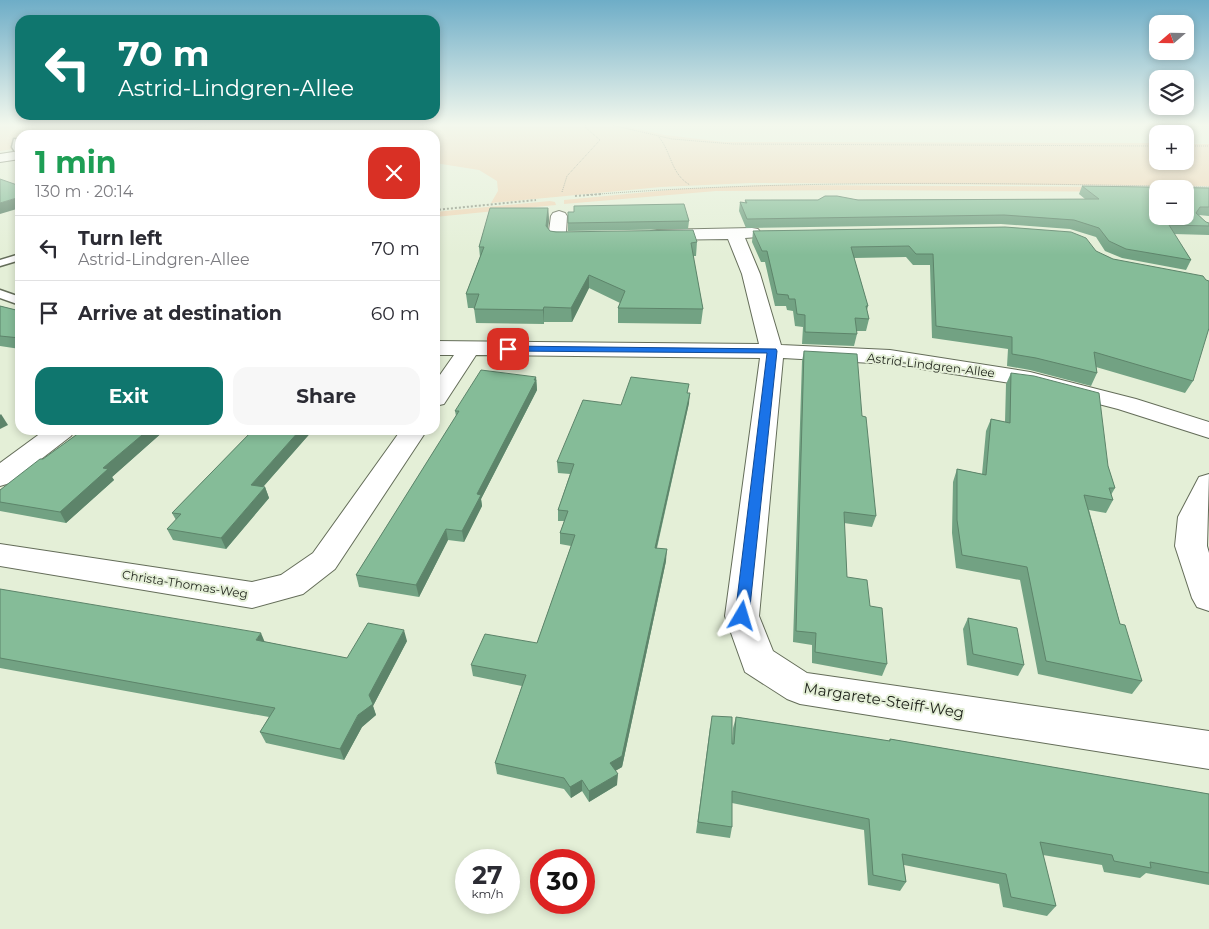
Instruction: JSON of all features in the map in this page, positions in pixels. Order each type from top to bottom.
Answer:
[{"type":"street","points":[[559,216],[557,238],[607,236]]},
{"type":"street","points":[[636,236],[772,233]]},
{"type":"street","points":[[735,234],[751,274],[772,351]]},
{"type":"street","name":"Astrid-Lindgren-Allee","points":[[440,348],[772,351],[890,357],[1030,379],[1127,404],[1209,430]]},
{"type":"street","points":[[440,392],[470,348]]},
{"type":"street","name":"Margarete-Steiff-Weg","points":[[772,351],[742,616],[758,660],[800,688],[1209,750]]},
{"type":"street","points":[[0,477],[55,435]]},
{"type":"street","name":"Christa-Thomas-Weg","points":[[0,555],[252,595],[292,585],[324,561],[411,435]]},
{"type":"street","points":[[1209,483],[1193,517],[1190,546],[1209,598]]},
{"type":"lane","points":[[0,263],[15,258]]},
{"type":"lane","points":[[0,294],[15,299]]},
{"type":"path","points":[[562,198],[563,184],[575,167]]},
{"type":"path","points":[[672,167],[674,174],[680,180],[693,186]]},
{"type":"path","points":[[571,197],[693,186],[812,183],[1209,187]]},
{"type":"path","points":[[440,210],[540,200]]},
{"type":"shaded area","points":[[462,167],[1149,167],[1149,170],[1194,170],[1194,167],[1209,167],[1209,186],[1194,186],[1194,180],[1149,180],[1149,186],[750,183],[661,187],[491,203],[498,191],[497,181],[479,170]]},
{"type":"shaded area","points":[[766,185],[1145,187],[1149,190],[1149,192],[716,191],[564,204],[564,200],[679,189]]},
{"type":"shaded area","points":[[550,201],[555,202],[556,205],[440,217],[440,212]]},
{"type":"building","points":[[0,179],[15,184],[15,198],[0,203]]},
{"type":"building","points":[[1082,186],[1149,187],[1149,225],[1169,225],[1191,260],[1126,249],[1109,241],[1099,228],[1074,220],[1004,215],[747,219],[740,202],[747,203],[745,200],[818,200],[825,196],[858,200],[1099,199]]},
{"type":"building","points":[[1194,188],[1209,188],[1209,207],[1200,207],[1196,213],[1209,223],[1209,226],[1169,225],[1194,225]]},
{"type":"building","points":[[684,204],[689,221],[568,223],[568,212],[574,212],[574,206]]},
{"type":"building","points":[[490,208],[548,208],[546,226],[550,231],[556,232],[693,230],[697,242],[691,243],[703,309],[618,308],[625,291],[589,275],[571,308],[544,307],[543,310],[474,309],[479,294],[466,294],[484,247],[479,247]]},
{"type":"building","points":[[1005,227],[1071,232],[1086,238],[1096,251],[1113,259],[1203,276],[1209,281],[1209,328],[1193,381],[1094,352],[1097,373],[1012,354],[1012,337],[936,326],[933,254],[916,254],[909,246],[851,247],[868,306],[866,306],[869,319],[855,318],[857,334],[805,332],[805,315],[797,314],[795,299],[789,299],[788,295],[777,294],[767,251],[762,251],[753,231]]},
{"type":"building","points":[[0,306],[15,310],[15,338],[0,336]]},
{"type":"building","points":[[804,351],[857,354],[862,416],[866,417],[876,516],[844,512],[847,577],[867,580],[870,606],[882,608],[887,664],[815,652],[816,633],[796,631]]},
{"type":"building","points":[[481,370],[536,377],[534,380],[536,380],[477,494],[481,495],[462,531],[446,529],[416,585],[356,575],[459,411],[455,411]]},
{"type":"building","points":[[1011,373],[1034,376],[1099,393],[1108,466],[1115,488],[1109,488],[1113,500],[1084,495],[1120,624],[1125,625],[1142,681],[1046,661],[1027,567],[962,555],[957,520],[957,469],[986,475],[991,419],[1010,423]]},
{"type":"building","points":[[631,377],[689,384],[687,393],[690,393],[655,548],[667,549],[622,756],[610,763],[618,774],[589,791],[582,780],[570,787],[564,778],[495,763],[526,675],[471,665],[485,634],[537,643],[575,535],[560,533],[568,511],[558,510],[574,464],[557,462],[583,400],[621,405]]},
{"type":"building","points":[[76,435],[142,435],[103,468],[108,469],[60,512],[0,502],[0,490],[40,459],[43,459]]},
{"type":"building","points":[[248,435],[296,435],[251,485],[265,487],[221,538],[167,529],[181,514],[172,513]]},
{"type":"building","points":[[0,589],[261,633],[256,640],[347,658],[368,623],[404,630],[369,695],[373,704],[358,715],[340,749],[260,732],[275,708],[0,658]]},
{"type":"building","points":[[968,618],[1017,628],[1024,665],[973,654]]},
{"type":"building","points":[[712,716],[732,717],[732,744],[734,744],[736,717],[890,741],[890,739],[1209,794],[1209,873],[1150,862],[1151,868],[1114,861],[1112,855],[1040,842],[1056,906],[1011,897],[1006,874],[902,854],[906,882],[873,875],[869,819],[732,791],[732,827],[698,822]]},
{"type":"route","points":[[508,349],[772,351],[742,616]]}]
